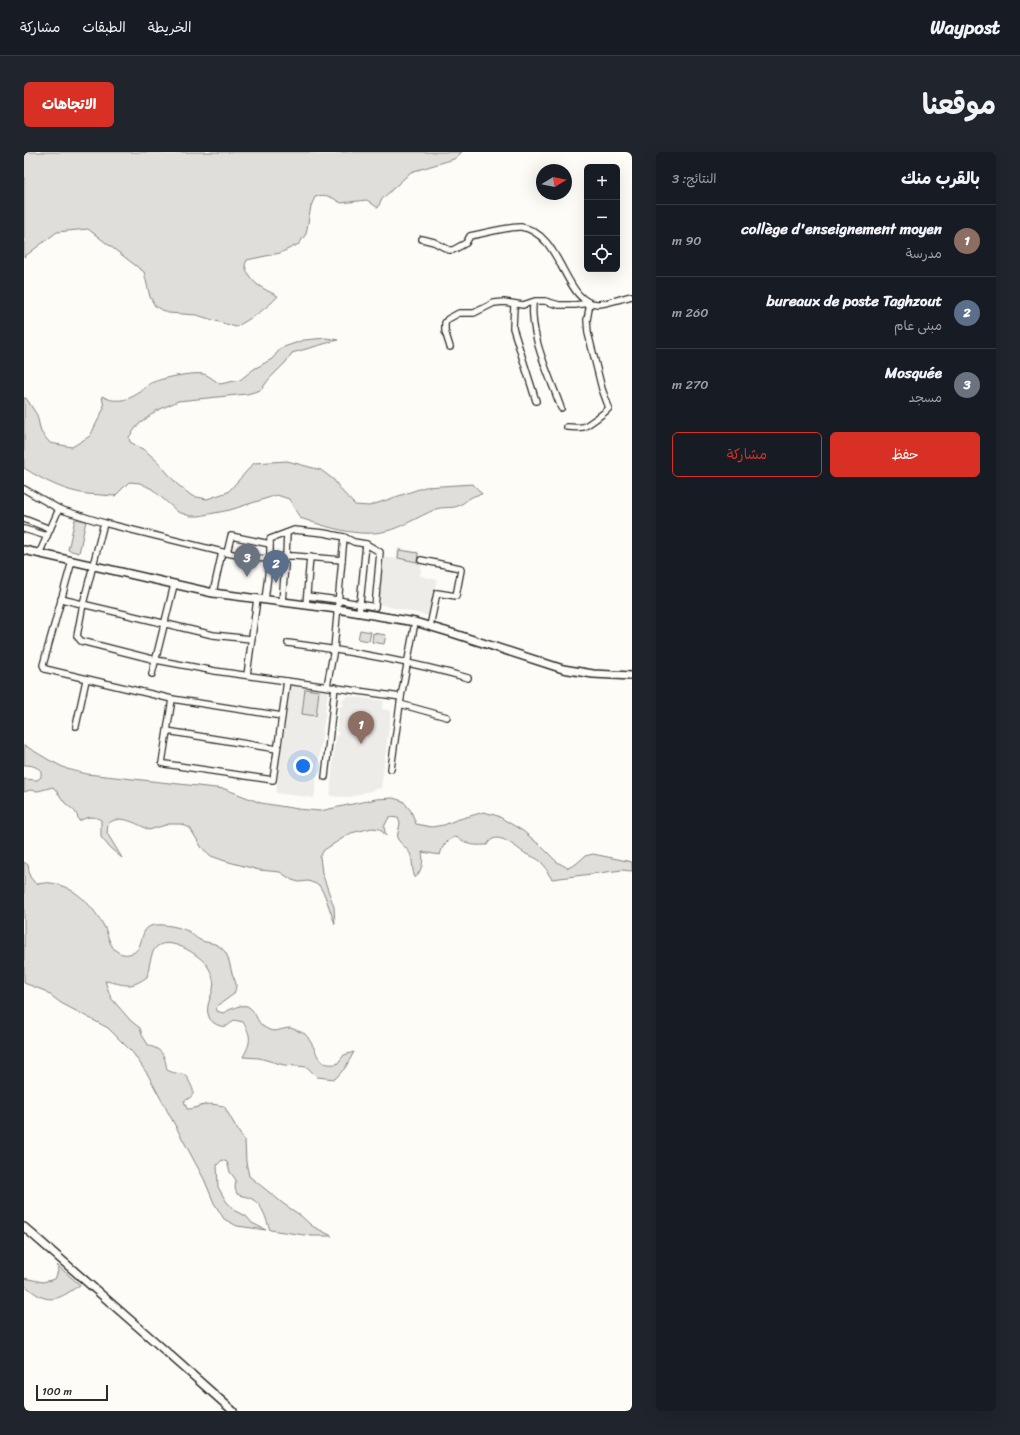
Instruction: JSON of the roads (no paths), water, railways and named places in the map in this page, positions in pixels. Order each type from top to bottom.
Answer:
[{"type":"main road","points":[[24,550],[213,594],[359,612],[415,622],[563,669],[593,674],[632,676]]},
{"type":"main road","points":[[24,1227],[233,1411]]},
{"type":"street","points":[[422,239],[434,242],[449,250],[453,250],[466,243],[470,236],[519,227],[532,230],[548,243],[574,289],[590,303]]},
{"type":"street","points":[[450,348],[445,331],[445,322],[448,318],[460,313],[474,313],[494,303],[504,302],[514,305],[523,305],[545,301],[559,305],[590,303],[600,304],[632,296]]},
{"type":"street","points":[[533,302],[532,313],[534,328],[540,351],[560,408]]},
{"type":"street","points":[[567,427],[584,427],[606,412],[609,408],[602,389],[588,333],[587,320],[590,303]]},
{"type":"street","points":[[514,305],[513,328],[536,401]]},
{"type":"street","points":[[24,489],[59,508],[104,523],[224,552],[253,558],[270,559],[286,556],[342,560]]},
{"type":"street","points":[[39,554],[59,508]]},
{"type":"street","points":[[24,519],[50,529]]},
{"type":"street","points":[[104,523],[83,604],[77,636],[81,641],[156,660],[247,675],[402,697]]},
{"type":"street","points":[[24,529],[47,536]]},
{"type":"street","points":[[266,600],[270,559],[270,539],[294,530],[344,537],[354,542],[366,544],[380,552],[375,607],[307,596]]},
{"type":"street","points":[[286,556],[287,533]]},
{"type":"street","points":[[213,594],[224,552],[231,536],[270,544]]},
{"type":"street","points":[[327,686],[334,649],[344,537]]},
{"type":"street","points":[[359,612],[366,544]]},
{"type":"street","points":[[306,605],[310,557]]},
{"type":"street","points":[[421,560],[460,568],[461,570],[456,596],[437,593],[430,626]]},
{"type":"street","points":[[72,561],[43,668],[86,680],[172,699],[282,716]]},
{"type":"street","points":[[282,602],[285,565]]},
{"type":"street","points":[[152,674],[174,585]]},
{"type":"street","points":[[62,599],[213,635],[251,640]]},
{"type":"street","points":[[247,675],[257,599]]},
{"type":"street","points":[[391,769],[400,704],[415,622]]},
{"type":"street","points":[[288,643],[334,649],[408,662],[468,678]]},
{"type":"street","points":[[76,726],[86,680]]},
{"type":"street","points":[[172,699],[162,763],[273,780],[287,681]]},
{"type":"street","points":[[325,776],[335,687]]},
{"type":"street","points":[[400,704],[447,717]]},
{"type":"street","points":[[167,731],[277,749]]},
{"type":"place","name":"Mosquée","points":[[247,577]]},
{"type":"place","name":"bureaux de poste Taghzout","points":[[276,583]]},
{"type":"place","name":"collège d'enseignement moyen","points":[[361,744]]}]
